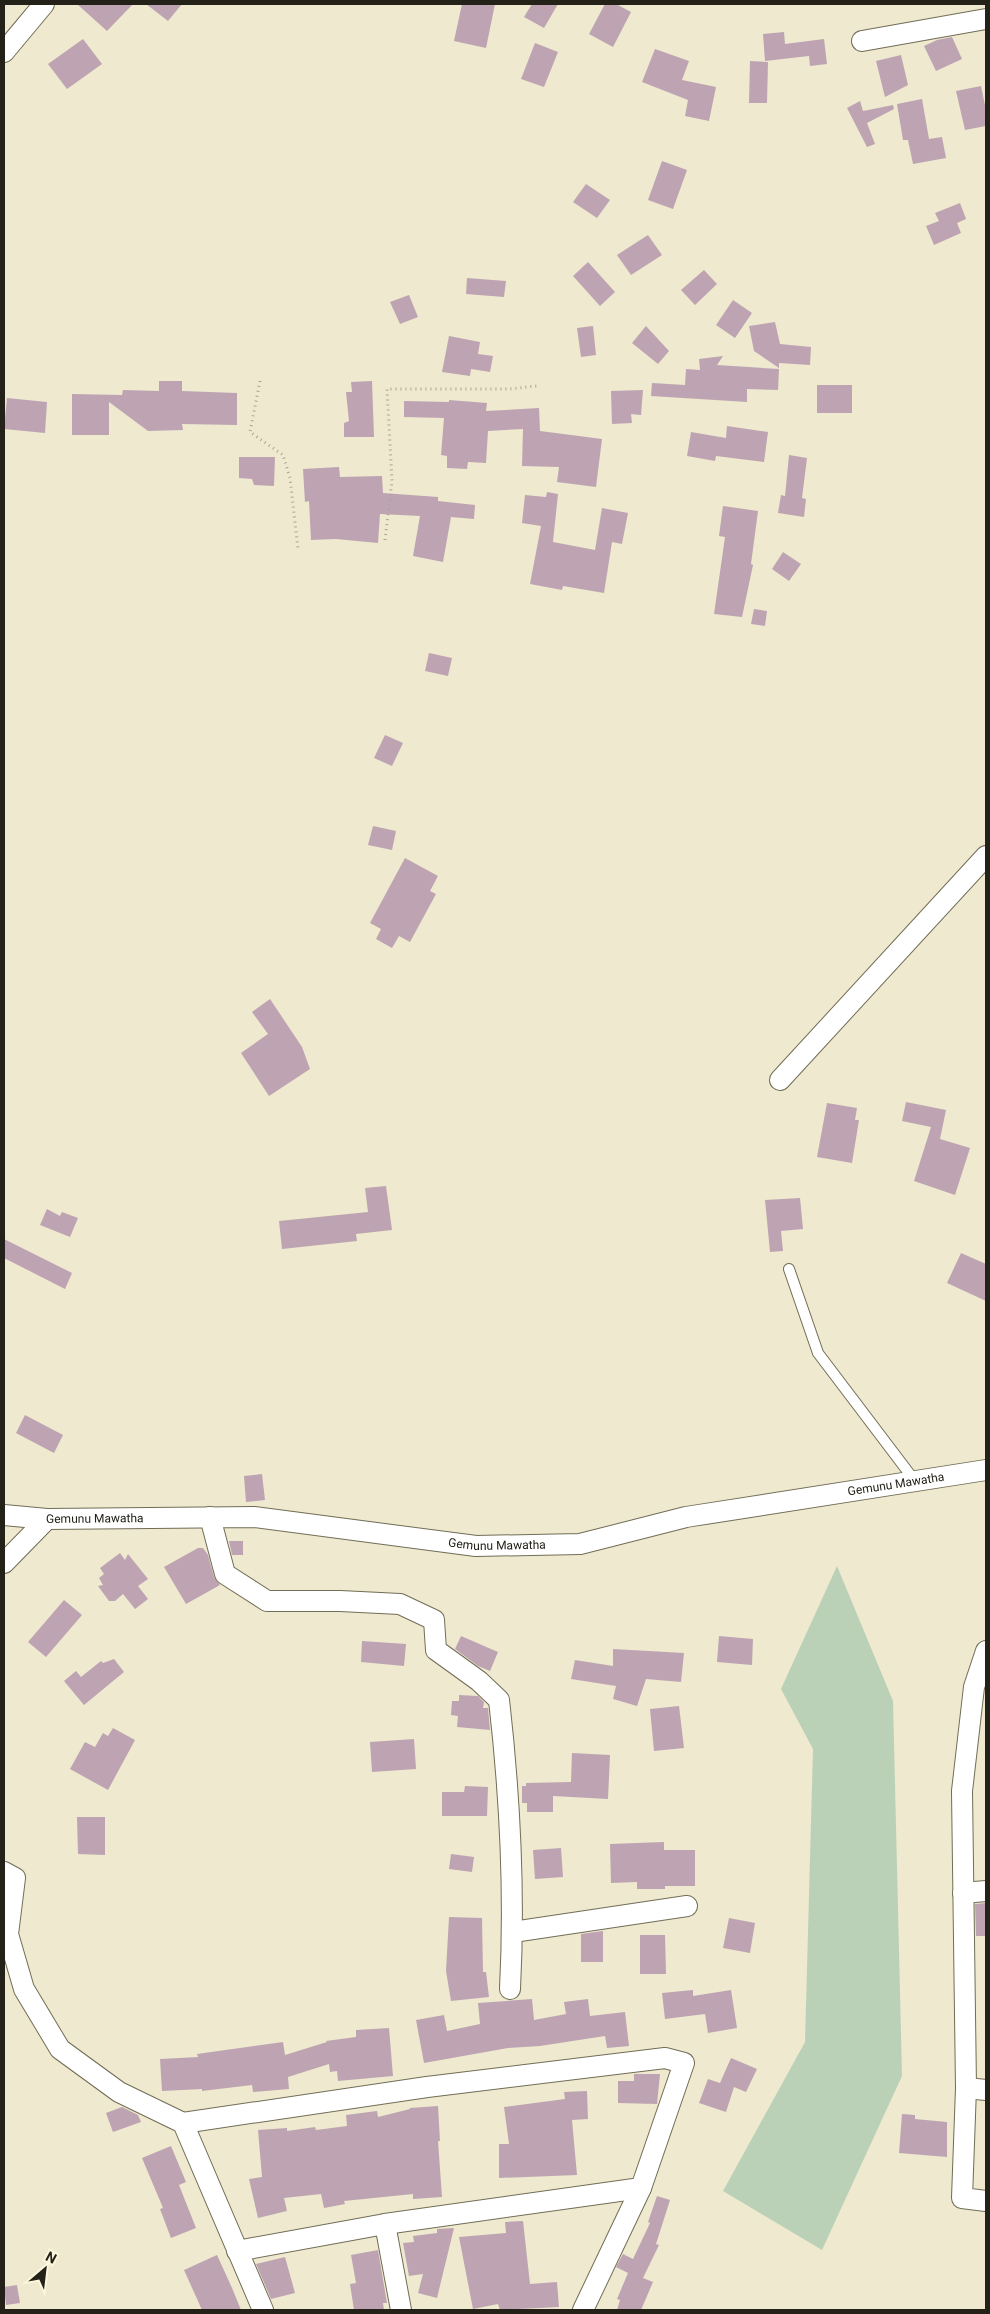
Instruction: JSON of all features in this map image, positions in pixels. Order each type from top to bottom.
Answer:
[{"type":"street","points":[[4,52],[44,4]]},
{"type":"street","points":[[862,41],[986,19]]},
{"type":"street","points":[[780,1080],[986,856]]},
{"type":"street","name":"Gemunu Mawatha","points":[[4,1515],[47,1519],[254,1516],[476,1546],[580,1544],[686,1517],[986,1470]]},
{"type":"street","points":[[210,1517],[225,1574],[267,1601],[340,1601],[400,1604],[434,1620],[436,1650],[479,1681],[499,1700],[509,1782],[513,1932],[510,1989]]},
{"type":"street","points":[[4,1563],[47,1519]]},
{"type":"street","points":[[986,1651],[974,1687],[962,1791],[966,2088],[962,2198],[986,2201]]},
{"type":"street","points":[[4,1872],[15,1878],[8,1934],[24,1989],[60,2049],[119,2092],[183,2123],[427,2087],[665,2058],[684,2063],[641,2188],[583,2310]]},
{"type":"street","points":[[963,1893],[986,1891]]},
{"type":"street","points":[[513,1932],[688,1906]]},
{"type":"street","points":[[966,2088],[986,2090]]},
{"type":"street","points":[[183,2123],[263,2310]]},
{"type":"street","points":[[237,2251],[385,2224],[641,2188]]},
{"type":"street","points":[[385,2224],[401,2310]]},
{"type":"lane","points":[[789,1270],[818,1353],[915,1481]]},
{"type":"path","points":[[260,381],[250,432],[283,456],[290,478],[298,549]]},
{"type":"path","points":[[385,540],[392,481],[387,389],[537,386]]},
{"type":"green space","points":[[837,1566],[893,1701],[902,2076],[822,2250],[723,2191],[805,2042],[813,1749],[781,1689]]},
{"type":"building","points":[[77,4],[133,4],[107,31]]},
{"type":"building","points":[[146,4],[182,4],[168,21]]},
{"type":"building","points":[[462,4],[495,4],[486,48],[454,41]]},
{"type":"building","points":[[532,4],[558,4],[544,28],[524,17]]},
{"type":"building","points":[[605,4],[616,4],[631,12],[613,47],[589,34]]},
{"type":"building","points":[[784,32],[785,44],[824,39],[827,64],[810,66],[809,56],[765,61],[763,34]]},
{"type":"building","points":[[952,37],[962,59],[936,71],[924,46],[937,40]]},
{"type":"building","points":[[83,39],[102,64],[67,89],[48,64]]},
{"type":"building","points":[[535,43],[558,52],[544,87],[521,79]]},
{"type":"building","points":[[655,49],[689,61],[682,80],[716,87],[709,121],[685,116],[688,100],[642,82]]},
{"type":"building","points":[[901,55],[908,85],[885,97],[876,61]]},
{"type":"building","points":[[750,61],[768,62],[767,103],[749,103]]},
{"type":"building","points":[[981,86],[986,110],[986,126],[965,130],[956,91]]},
{"type":"building","points":[[922,99],[929,139],[942,137],[946,158],[913,164],[908,140],[903,140],[897,104]]},
{"type":"building","points":[[860,101],[863,111],[893,105],[894,109],[867,123],[875,144],[867,147],[847,108]]},
{"type":"building","points":[[662,161],[687,170],[673,209],[648,200]]},
{"type":"building","points":[[586,184],[610,200],[597,218],[573,202]]},
{"type":"building","points":[[960,203],[966,219],[957,223],[961,233],[934,245],[926,226],[939,221],[935,213]]},
{"type":"building","points":[[648,235],[662,255],[631,275],[617,255]]},
{"type":"building","points":[[588,262],[615,292],[600,306],[573,276]]},
{"type":"building","points":[[704,270],[717,284],[695,305],[681,290]]},
{"type":"building","points":[[467,278],[506,281],[504,297],[466,294]]},
{"type":"building","points":[[409,295],[418,317],[400,324],[390,302]]},
{"type":"building","points":[[733,300],[752,313],[735,338],[716,325]]},
{"type":"building","points":[[775,322],[780,344],[811,347],[810,365],[779,363],[779,368],[754,351],[749,326]]},
{"type":"building","points":[[593,326],[596,355],[581,357],[577,328]]},
{"type":"building","points":[[646,326],[669,351],[658,364],[632,343]]},
{"type":"building","points":[[449,336],[480,342],[478,354],[493,356],[490,372],[471,369],[470,376],[442,372]]},
{"type":"building","points":[[723,356],[717,365],[779,369],[778,390],[747,389],[747,402],[651,396],[652,383],[685,385],[686,369],[700,370],[699,359]]},
{"type":"building","points":[[159,381],[182,381],[182,391],[237,393],[237,425],[182,424],[183,430],[148,431],[109,402],[109,435],[72,435],[72,394],[122,395],[123,390],[159,391]]},
{"type":"building","points":[[372,381],[374,437],[344,437],[344,423],[349,421],[346,392],[352,392],[351,382]]},
{"type":"building","points":[[817,385],[852,385],[852,413],[817,413]]},
{"type":"building","points":[[643,390],[641,415],[631,414],[632,423],[612,424],[611,391]]},
{"type":"building","points":[[7,398],[47,402],[45,433],[4,429]]},
{"type":"building","points":[[449,400],[487,403],[486,411],[539,408],[540,431],[602,439],[596,487],[557,482],[559,467],[522,466],[523,429],[488,431],[486,463],[468,462],[467,469],[447,468],[447,456],[441,455],[444,418],[404,417],[404,401],[449,402]]},
{"type":"building","points":[[727,426],[768,432],[764,462],[716,456],[715,461],[687,456],[691,432],[726,438]]},
{"type":"building","points":[[789,455],[807,458],[802,498],[806,499],[804,517],[778,513],[781,495],[785,496]]},
{"type":"building","points":[[239,457],[275,457],[274,486],[254,485],[252,479],[239,478]]},
{"type":"building","points":[[339,467],[340,477],[382,476],[383,493],[438,497],[438,501],[475,505],[474,519],[451,517],[443,562],[413,556],[420,516],[380,514],[378,543],[336,539],[311,540],[309,501],[305,502],[303,469]]},
{"type":"building","points":[[547,492],[558,494],[553,542],[595,550],[602,508],[628,513],[622,544],[612,542],[604,593],[563,586],[562,590],[530,584],[541,526],[522,523],[525,495],[546,497]]},
{"type":"building","points":[[723,506],[758,511],[751,564],[753,565],[742,617],[714,614],[725,537],[719,536]]},
{"type":"building","points":[[783,552],[801,564],[789,581],[772,569]]},
{"type":"building","points":[[754,609],[767,611],[765,626],[751,624]]},
{"type":"building","points":[[429,653],[452,658],[448,676],[425,671]]},
{"type":"building","points":[[385,735],[403,743],[392,766],[374,758]]},
{"type":"building","points":[[373,826],[396,831],[392,850],[368,845]]},
{"type":"building","points":[[405,858],[438,876],[430,891],[436,894],[410,942],[399,936],[392,948],[376,939],[381,929],[370,923]]},
{"type":"building","points":[[270,999],[302,1047],[310,1069],[269,1096],[241,1053],[268,1034],[252,1012]]},
{"type":"building","points":[[906,1102],[946,1110],[940,1139],[970,1148],[955,1195],[914,1181],[931,1127],[902,1121]]},
{"type":"building","points":[[827,1103],[857,1108],[855,1120],[859,1120],[852,1163],[817,1157]]},
{"type":"building","points":[[386,1186],[392,1230],[356,1234],[357,1241],[282,1249],[279,1221],[368,1212],[365,1188]]},
{"type":"building","points":[[800,1198],[803,1229],[781,1231],[783,1251],[770,1252],[765,1200]]},
{"type":"building","points":[[47,1209],[60,1216],[62,1212],[78,1218],[70,1237],[40,1225]]},
{"type":"building","points":[[4,1239],[72,1273],[65,1289],[4,1258]]},
{"type":"building","points":[[961,1253],[986,1264],[986,1301],[947,1283]]},
{"type":"building","points":[[25,1415],[63,1435],[54,1453],[16,1433]]},
{"type":"building","points":[[262,1474],[265,1500],[246,1502],[244,1476]]},
{"type":"building","points":[[229,1541],[243,1541],[243,1555],[232,1555]]},
{"type":"building","points":[[198,1548],[203,1548],[208,1555],[214,1577],[220,1585],[186,1604],[164,1567]]},
{"type":"building","points":[[120,1553],[125,1560],[128,1554],[148,1579],[138,1586],[148,1599],[135,1609],[123,1594],[115,1601],[109,1601],[98,1586],[103,1585],[99,1578],[104,1574],[100,1568]]},
{"type":"building","points":[[64,1600],[82,1615],[46,1657],[28,1642]]},
{"type":"building","points":[[461,1636],[498,1652],[490,1671],[478,1666],[455,1649]]},
{"type":"building","points":[[719,1636],[753,1639],[752,1665],[717,1662]]},
{"type":"building","points":[[362,1641],[406,1644],[404,1666],[361,1662]]},
{"type":"building","points":[[613,1649],[684,1653],[681,1682],[646,1679],[637,1706],[613,1699],[616,1686],[571,1679],[575,1660],[613,1666]]},
{"type":"building","points":[[114,1659],[124,1672],[84,1705],[64,1681],[76,1671],[81,1677],[101,1661],[103,1663]]},
{"type":"building","points":[[459,1695],[478,1696],[484,1702],[483,1708],[488,1708],[490,1730],[457,1727],[458,1716],[451,1715],[452,1701],[459,1701]]},
{"type":"building","points":[[679,1706],[684,1748],[654,1751],[650,1709]]},
{"type":"building","points":[[113,1728],[135,1740],[108,1790],[70,1769],[85,1742],[95,1747],[103,1733],[108,1736]]},
{"type":"building","points":[[414,1739],[416,1769],[372,1772],[370,1742]]},
{"type":"building","points":[[572,1753],[610,1755],[608,1799],[553,1796],[553,1812],[527,1812],[527,1803],[522,1803],[522,1786],[526,1786],[526,1783],[571,1782]]},
{"type":"building","points":[[465,1786],[488,1787],[487,1816],[442,1816],[442,1792],[464,1792]]},
{"type":"building","points":[[77,1817],[105,1817],[105,1855],[78,1854]]},
{"type":"building","points":[[664,1842],[664,1850],[695,1850],[695,1886],[665,1886],[665,1889],[637,1889],[637,1882],[611,1883],[610,1844]]},
{"type":"building","points":[[561,1848],[563,1877],[535,1879],[533,1850]]},
{"type":"building","points":[[451,1854],[474,1857],[472,1872],[449,1869]]},
{"type":"building","points":[[986,1903],[986,1936],[976,1936],[975,1904]]},
{"type":"building","points":[[449,1917],[482,1918],[483,1972],[486,1972],[489,1997],[451,2001],[446,1971]]},
{"type":"building","points":[[729,1918],[755,1923],[750,1953],[723,1948]]},
{"type":"building","points":[[603,1931],[603,1962],[581,1962],[581,1934]]},
{"type":"building","points":[[640,1935],[665,1935],[666,1974],[640,1974]]},
{"type":"building","points":[[693,1990],[693,1996],[731,1990],[737,2028],[708,2033],[705,2014],[665,2019],[662,1993]]},
{"type":"building","points":[[532,1999],[534,2020],[566,2014],[564,2002],[588,1999],[590,2016],[625,2012],[629,2046],[607,2048],[605,2036],[540,2046],[508,2048],[424,2063],[416,2020],[444,2015],[447,2031],[480,2024],[478,2003]]},
{"type":"building","points":[[389,2028],[393,2076],[338,2081],[337,2071],[330,2072],[329,2064],[288,2077],[289,2089],[253,2092],[252,2085],[202,2091],[202,2089],[162,2091],[160,2059],[198,2057],[197,2054],[283,2042],[285,2055],[326,2041],[356,2037],[356,2030]]},
{"type":"building","points":[[731,2058],[757,2069],[746,2092],[734,2087],[726,2112],[699,2103],[708,2079],[720,2083]]},
{"type":"building","points":[[634,2074],[660,2074],[657,2104],[618,2103],[618,2081],[634,2081]]},
{"type":"building","points":[[587,2091],[588,2119],[572,2120],[577,2175],[499,2178],[499,2144],[509,2144],[504,2107],[565,2099],[564,2092]]},
{"type":"building","points":[[438,2106],[440,2141],[438,2141],[442,2197],[413,2199],[413,2194],[344,2201],[345,2204],[324,2208],[321,2194],[284,2198],[287,2211],[258,2218],[249,2179],[262,2177],[258,2130],[287,2128],[287,2131],[315,2127],[316,2130],[347,2126],[346,2115],[377,2111],[378,2117],[410,2108]]},
{"type":"building","points":[[122,2107],[138,2115],[141,2122],[113,2132],[106,2113]]},
{"type":"building","points":[[902,2114],[915,2115],[915,2119],[947,2122],[947,2157],[899,2153]]},
{"type":"building","points":[[171,2146],[186,2182],[179,2185],[196,2228],[171,2238],[160,2209],[163,2208],[142,2158]]},
{"type":"building","points":[[657,2196],[670,2200],[656,2244],[659,2245],[643,2278],[653,2282],[641,2310],[617,2310],[620,2300],[617,2299],[628,2273],[616,2267],[623,2254],[633,2259],[650,2223],[648,2222]]},
{"type":"building","points":[[523,2221],[530,2284],[557,2282],[559,2307],[500,2310],[498,2304],[473,2309],[459,2237],[506,2233],[505,2222]]},
{"type":"building","points":[[454,2228],[437,2298],[418,2293],[423,2274],[409,2276],[403,2243],[414,2242],[413,2236],[437,2233],[437,2229]]},
{"type":"building","points":[[378,2250],[387,2303],[383,2303],[384,2310],[354,2310],[350,2284],[356,2283],[351,2255]]},
{"type":"building","points":[[217,2255],[241,2310],[202,2310],[184,2270]]},
{"type":"building","points":[[285,2257],[295,2293],[271,2299],[256,2264]]},
{"type":"building","points":[[17,2285],[20,2303],[6,2305],[4,2287]]}]
